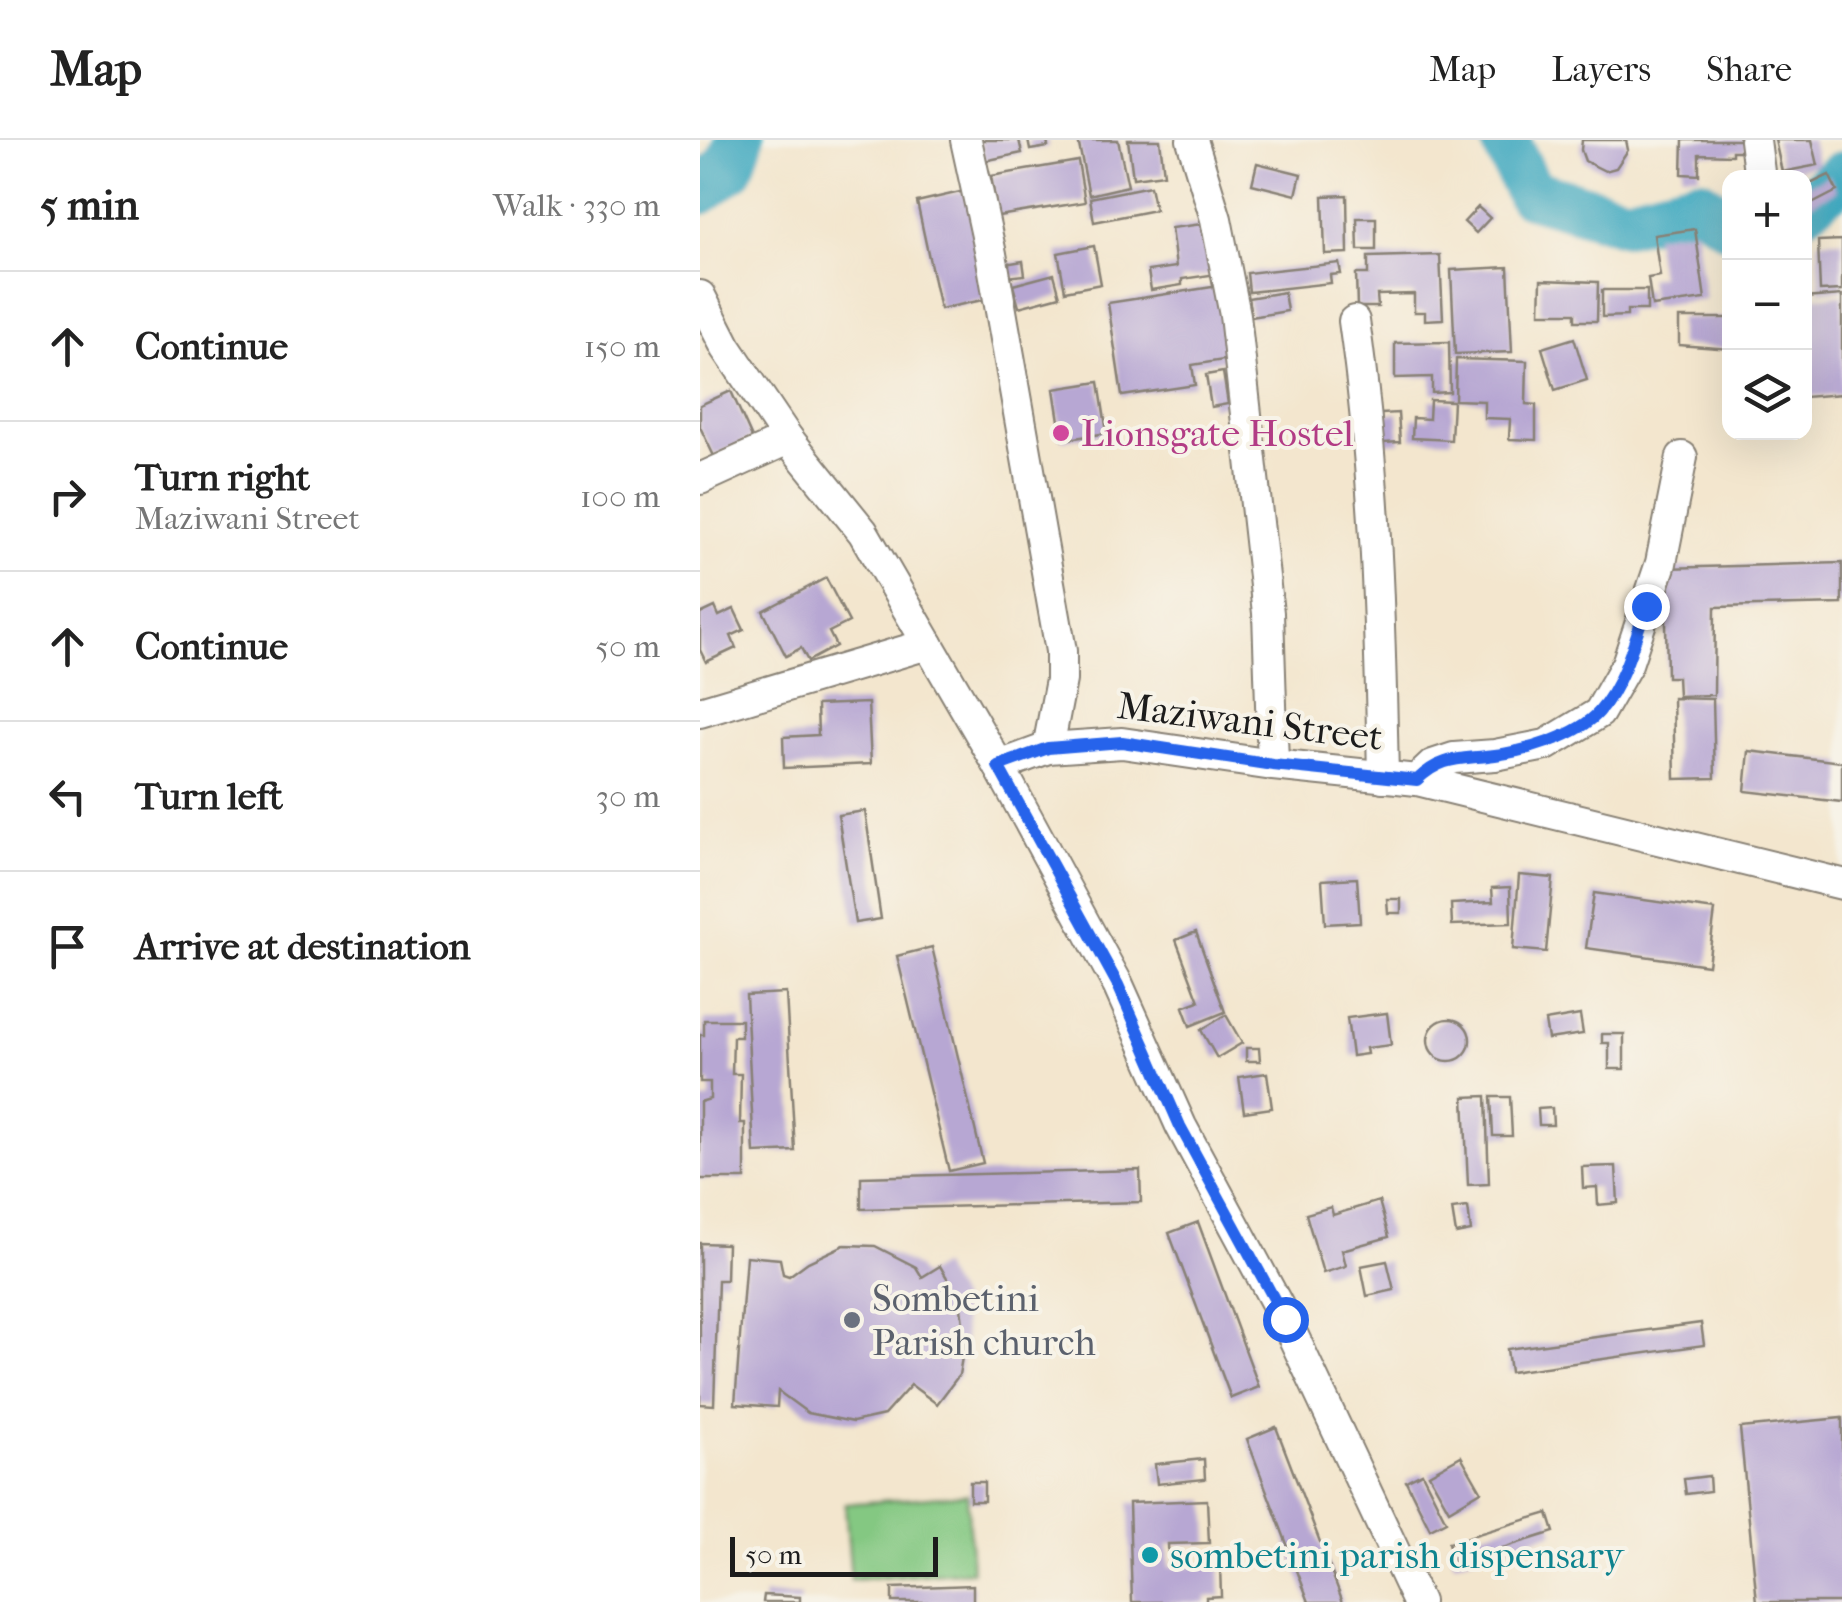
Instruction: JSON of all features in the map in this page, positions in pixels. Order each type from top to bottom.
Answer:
[{"type":"street","points":[[966,140],[991,254],[1061,651],[1048,748]]},
{"type":"street","points":[[1192,140],[1216,220],[1236,316],[1268,613],[1273,765]]},
{"type":"street","points":[[1755,140],[1759,170]]},
{"type":"street","points":[[700,296],[726,347],[788,439],[864,532],[998,766],[1118,985],[1180,1126],[1285,1319],[1418,1602]]},
{"type":"street","points":[[1354,321],[1367,409],[1378,580],[1383,778]]},
{"type":"street","points":[[700,478],[788,439]]},
{"type":"street","points":[[1417,780],[1432,765],[1454,758],[1546,745],[1599,713],[1626,664],[1661,564],[1682,458]]},
{"type":"street","points":[[700,712],[928,644]]},
{"type":"street","name":"Maziwani Street","points":[[998,766],[1048,748],[1122,742],[1273,765],[1417,780],[1842,884]]},
{"type":"green space","points":[[967,1494],[972,1571],[851,1580],[845,1504]]},
{"type":"building","points":[[980,140],[1019,140],[1022,153],[984,161]]},
{"type":"building","points":[[1028,140],[1047,140],[1048,147],[1030,150]]},
{"type":"building","points":[[1078,140],[1118,140],[1128,186],[1089,195]]},
{"type":"building","points":[[1128,140],[1160,140],[1164,174],[1133,178]]},
{"type":"building","points":[[1582,140],[1626,140],[1628,150],[1616,168],[1605,171],[1585,161]]},
{"type":"building","points":[[1683,140],[1746,140],[1745,151],[1732,151],[1732,155],[1699,154],[1699,175],[1682,174]]},
{"type":"building","points":[[1775,140],[1812,140],[1818,165],[1782,170]]},
{"type":"building","points":[[1078,161],[1085,202],[998,216],[991,176]]},
{"type":"building","points":[[1257,163],[1301,174],[1296,195],[1252,184]]},
{"type":"building","points":[[1829,175],[1837,191],[1812,204],[1812,183]]},
{"type":"building","points":[[1150,186],[1155,210],[1094,222],[1090,198]]},
{"type":"building","points":[[969,190],[992,298],[940,309],[917,202]]},
{"type":"building","points":[[1347,195],[1348,253],[1325,254],[1323,196]]},
{"type":"building","points":[[1478,207],[1490,218],[1476,233],[1464,222]]},
{"type":"building","points":[[1357,218],[1376,218],[1376,250],[1358,250]]},
{"type":"building","points":[[1210,223],[1217,274],[1182,279],[1182,285],[1151,290],[1148,271],[1176,267],[1171,228]]},
{"type":"building","points":[[1695,229],[1705,299],[1652,306],[1648,278],[1660,276],[1654,235]]},
{"type":"building","points":[[1842,240],[1842,290],[1820,291],[1818,241]]},
{"type":"building","points":[[1094,246],[1101,284],[1065,291],[1058,253]]},
{"type":"building","points":[[1440,255],[1443,319],[1425,320],[1425,312],[1414,312],[1414,294],[1377,295],[1378,307],[1357,307],[1356,274],[1368,274],[1368,257]]},
{"type":"building","points":[[1023,261],[1025,275],[1007,277],[1005,264]]},
{"type":"building","points":[[1339,263],[1341,274],[1330,275],[1331,283],[1249,292],[1247,273]]},
{"type":"building","points":[[1508,267],[1512,352],[1455,354],[1451,270]]},
{"type":"building","points":[[1054,274],[1060,296],[1019,307],[1013,285]]},
{"type":"building","points":[[1541,280],[1598,282],[1597,321],[1575,321],[1575,313],[1540,313]]},
{"type":"building","points":[[1219,286],[1230,359],[1192,365],[1195,385],[1122,396],[1108,303]]},
{"type":"building","points":[[1602,290],[1647,290],[1647,310],[1627,310],[1627,316],[1602,317]]},
{"type":"building","points":[[1284,292],[1287,311],[1251,317],[1248,298]]},
{"type":"building","points":[[1842,295],[1842,394],[1812,396],[1812,297]]},
{"type":"building","points":[[1679,318],[1722,318],[1722,348],[1679,345]]},
{"type":"building","points":[[1574,338],[1587,380],[1555,390],[1542,348]]},
{"type":"building","points":[[1449,342],[1450,392],[1432,393],[1432,377],[1395,378],[1395,343]]},
{"type":"building","points":[[1456,359],[1527,361],[1526,404],[1536,405],[1536,440],[1509,439],[1510,419],[1484,418],[1484,401],[1455,400]]},
{"type":"building","points":[[1223,372],[1228,404],[1211,407],[1206,375]]},
{"type":"building","points":[[1099,382],[1107,433],[1062,440],[1054,389]]},
{"type":"building","points":[[731,391],[752,438],[714,456],[700,427],[700,405]]},
{"type":"building","points":[[1430,400],[1453,401],[1451,440],[1412,438],[1413,418],[1429,419]]},
{"type":"building","points":[[1398,413],[1400,442],[1383,443],[1381,414]]},
{"type":"building","points":[[1842,563],[1842,604],[1715,607],[1714,695],[1678,696],[1677,677],[1667,677],[1665,568]]},
{"type":"building","points":[[826,578],[849,622],[829,632],[836,646],[808,661],[801,648],[786,656],[763,611]]},
{"type":"building","points":[[715,607],[719,616],[734,609],[744,630],[731,636],[736,648],[706,662],[700,650],[700,614]]},
{"type":"building","points":[[1673,698],[1713,699],[1715,778],[1675,779]]},
{"type":"building","points":[[868,703],[871,764],[784,768],[783,737],[818,735],[817,705]]},
{"type":"building","points":[[1749,751],[1842,762],[1842,802],[1745,791]]},
{"type":"building","points":[[865,811],[881,919],[855,923],[838,815]]},
{"type":"building","points":[[1519,875],[1553,878],[1546,952],[1513,949]]},
{"type":"building","points":[[1357,878],[1360,922],[1325,924],[1322,880]]},
{"type":"building","points":[[1510,887],[1511,923],[1452,925],[1451,904],[1493,902],[1492,888]]},
{"type":"building","points":[[1594,893],[1715,910],[1708,965],[1586,948]]},
{"type":"building","points":[[1387,899],[1401,899],[1401,913],[1388,913]]},
{"type":"building","points":[[1196,932],[1225,1012],[1190,1026],[1183,1007],[1199,1001],[1176,940]]},
{"type":"building","points":[[932,947],[983,1163],[949,1171],[897,956]]},
{"type":"building","points":[[786,993],[795,1151],[754,1153],[746,995]]},
{"type":"building","points":[[1387,1013],[1391,1045],[1366,1048],[1367,1054],[1352,1056],[1347,1018]]},
{"type":"building","points":[[1226,1015],[1242,1043],[1217,1058],[1201,1030]]},
{"type":"building","points":[[1580,1015],[1583,1034],[1548,1039],[1545,1021]]},
{"type":"building","points":[[1449,1019],[1464,1025],[1470,1040],[1464,1055],[1449,1061],[1434,1055],[1428,1040],[1434,1025]]},
{"type":"building","points":[[704,1020],[741,1020],[741,1037],[733,1037],[732,1074],[741,1074],[745,1179],[700,1179],[700,1102],[710,1099],[710,1082],[700,1082],[700,1035],[704,1035]]},
{"type":"building","points":[[1602,1034],[1624,1034],[1624,1069],[1609,1069],[1609,1043],[1602,1043]]},
{"type":"building","points":[[1246,1048],[1259,1048],[1260,1061],[1246,1061]]},
{"type":"building","points":[[1267,1073],[1272,1108],[1244,1112],[1239,1077]]},
{"type":"building","points":[[1486,1096],[1489,1184],[1468,1185],[1464,1097]]},
{"type":"building","points":[[1491,1097],[1510,1097],[1512,1136],[1493,1136]]},
{"type":"building","points":[[1552,1108],[1553,1125],[1539,1125],[1538,1109]]},
{"type":"building","points":[[1616,1166],[1618,1203],[1598,1205],[1597,1187],[1583,1188],[1582,1167]]},
{"type":"building","points":[[1140,1170],[1141,1202],[861,1209],[861,1177]]},
{"type":"building","points":[[1379,1201],[1389,1237],[1342,1250],[1346,1266],[1323,1273],[1306,1214],[1331,1207],[1333,1215]]},
{"type":"building","points":[[1468,1207],[1471,1231],[1456,1234],[1452,1209]]},
{"type":"building","points":[[1198,1222],[1259,1387],[1231,1398],[1169,1233]]},
{"type":"building","points":[[700,1243],[727,1244],[726,1280],[718,1280],[714,1405],[700,1404]]},
{"type":"building","name":"Sombetini Parish church","points":[[844,1245],[875,1246],[916,1267],[922,1277],[940,1266],[960,1300],[965,1340],[959,1375],[937,1404],[911,1385],[884,1415],[853,1422],[808,1413],[778,1391],[777,1407],[735,1404],[746,1256],[780,1259],[783,1274],[789,1276]]},
{"type":"building","points":[[1387,1261],[1394,1290],[1367,1296],[1361,1266]]},
{"type":"building","points":[[1701,1323],[1704,1345],[1510,1372],[1507,1349]]},
{"type":"building","points":[[1842,1418],[1842,1602],[1757,1602],[1740,1428]]},
{"type":"building","points":[[1276,1427],[1343,1602],[1309,1602],[1247,1439]]},
{"type":"building","points":[[1461,1456],[1481,1491],[1449,1510],[1429,1474]]},
{"type":"building","points":[[1204,1459],[1205,1479],[1157,1484],[1155,1464]]},
{"type":"building","points":[[1422,1473],[1446,1521],[1430,1529],[1406,1481]]},
{"type":"building","points":[[1709,1476],[1710,1491],[1686,1494],[1684,1479]]},
{"type":"building","points":[[970,1482],[984,1482],[984,1501],[970,1501]]},
{"type":"building","name":"sombetini parish dispensary","points":[[1207,1500],[1209,1543],[1168,1544],[1169,1567],[1220,1565],[1221,1596],[1206,1597],[1206,1602],[1132,1602],[1129,1503]]},
{"type":"building","points":[[1548,1513],[1554,1532],[1454,1563],[1448,1543]]},
{"type":"building","points":[[973,1585],[973,1602],[892,1602],[892,1588]]},
{"type":"building","points":[[764,1595],[800,1597],[800,1602],[763,1602]]},
{"type":"waterway","points":[[700,190],[729,168],[739,140]]},
{"type":"waterway","points":[[1505,140],[1530,193],[1626,221],[1699,203],[1722,219]]},
{"type":"waterway","points":[[1812,200],[1842,176]]},
{"type":"place","name":"Lionsgate Hostel","points":[[1061,433]]},
{"type":"place","name":"Sombetini Parish church","points":[[852,1320]]},
{"type":"place","name":"sombetini parish dispensary","points":[[1150,1555]]},
{"type":"route","points":[[1285,1319],[1180,1126],[1118,985],[998,766],[1048,748],[1122,742],[1273,765],[1417,780],[1432,765],[1454,758],[1546,745],[1599,713],[1626,664],[1646,606]]}]
